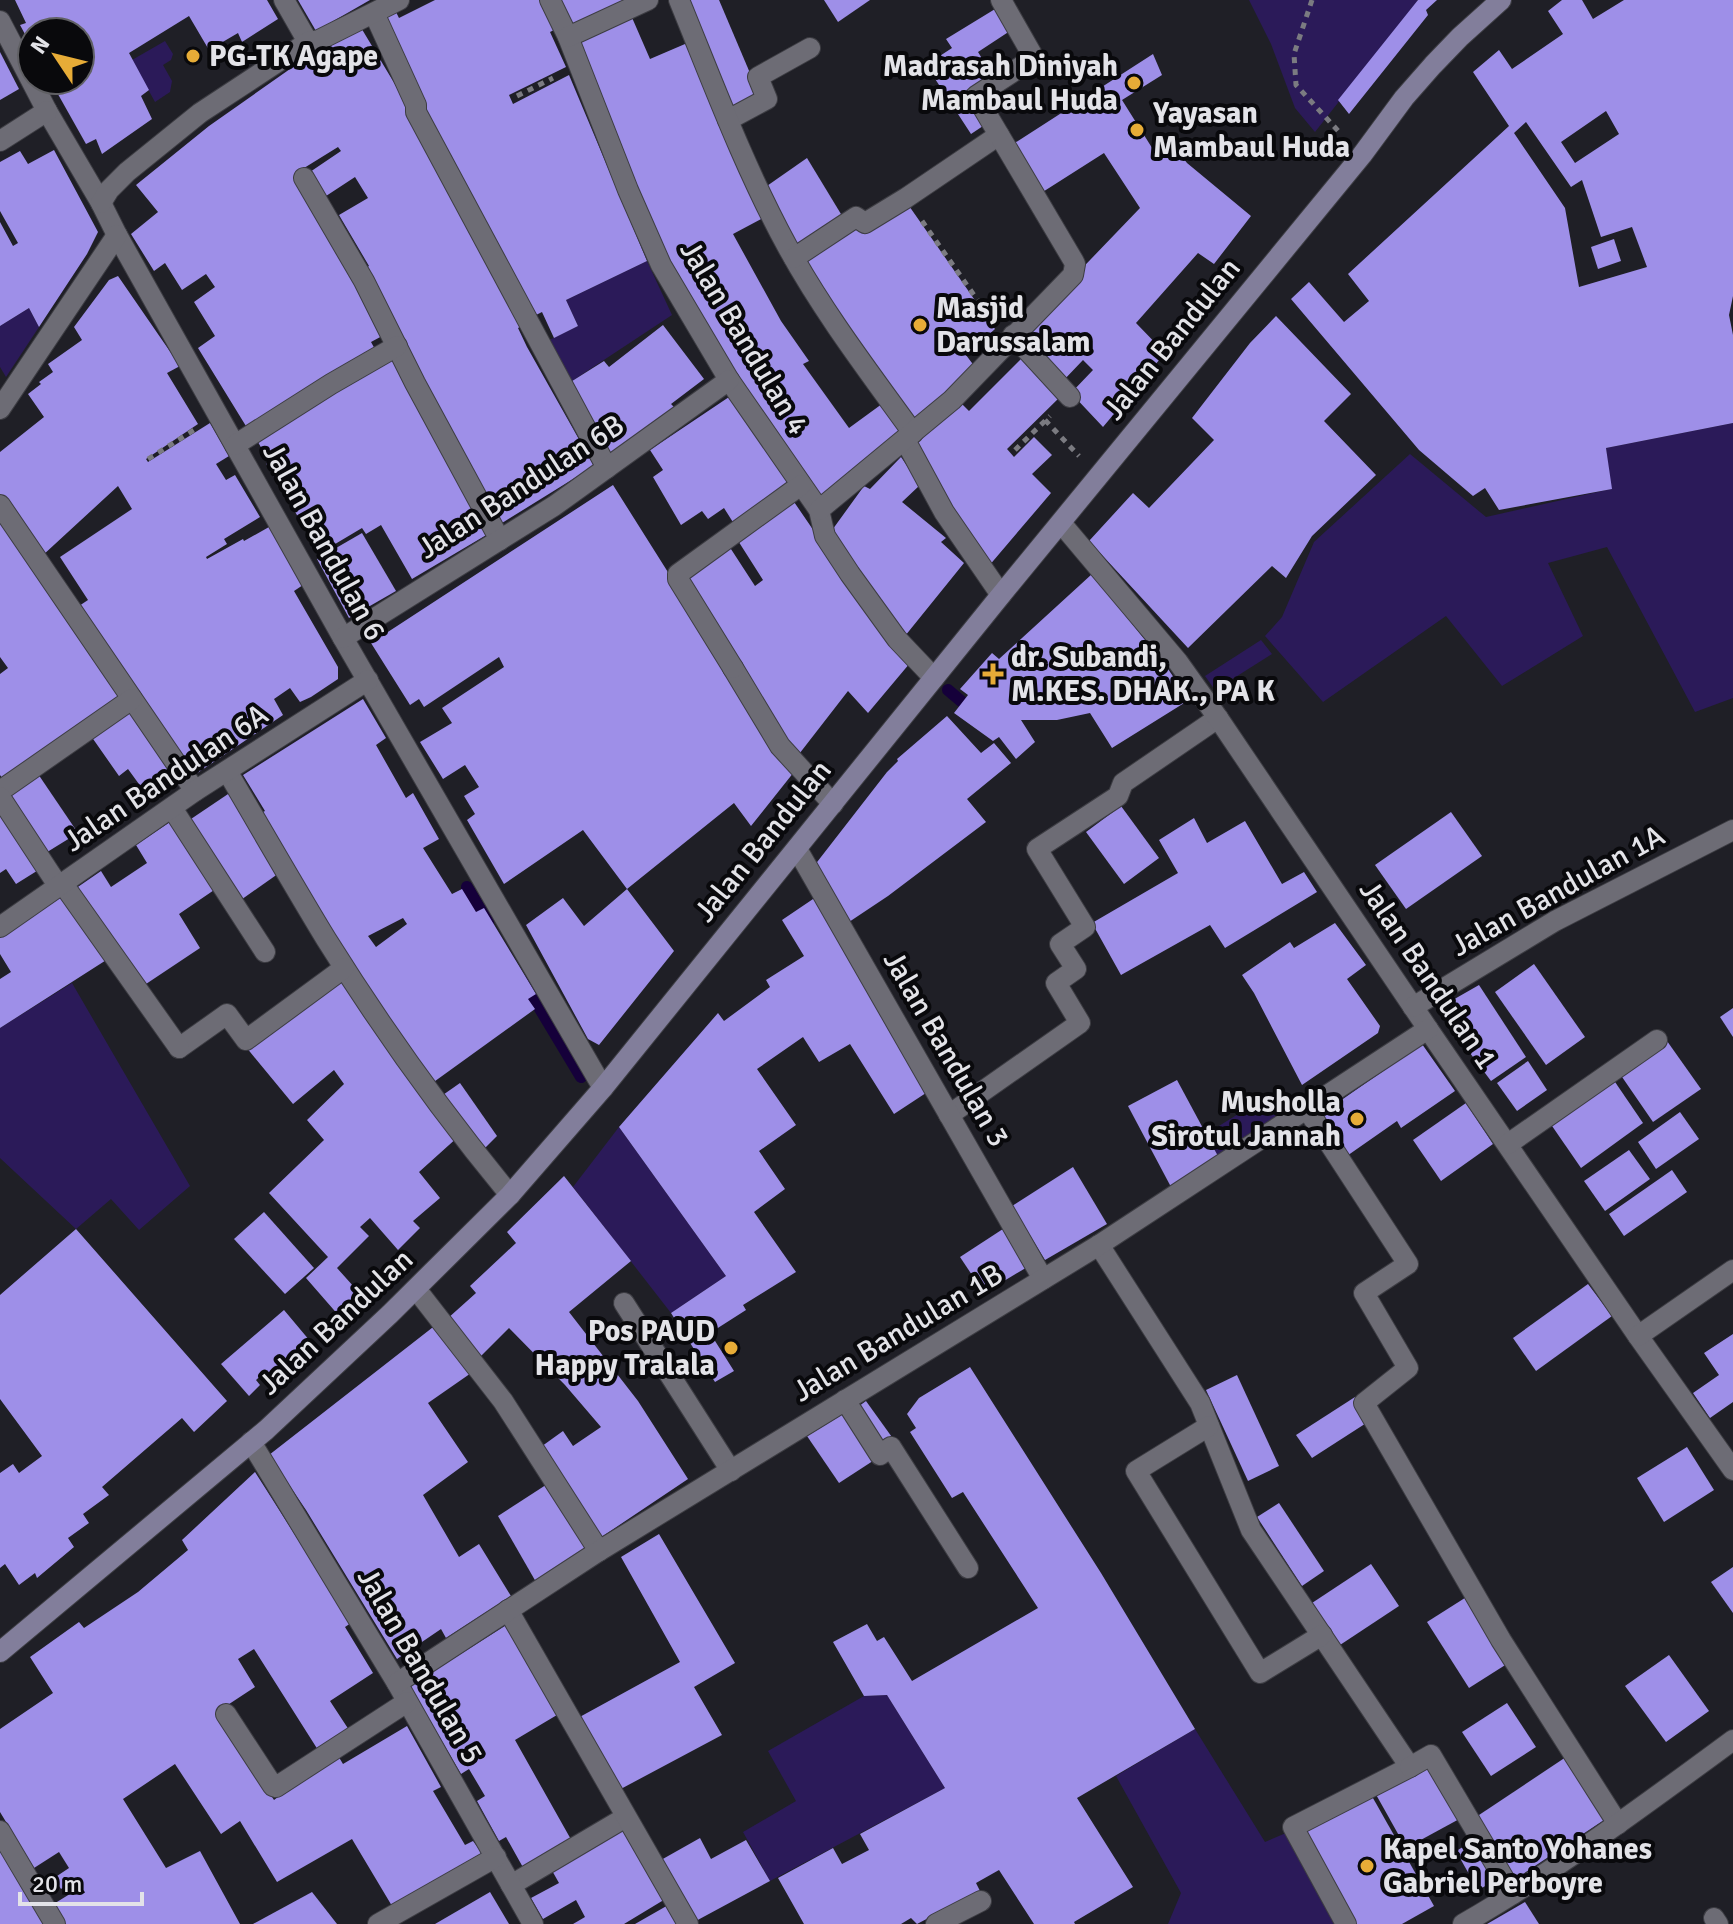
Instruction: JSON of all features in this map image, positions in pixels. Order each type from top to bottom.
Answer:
[{"type":"main road","name":"Jalan Bandulan","points":[[3,1644],[266,1430],[416,1289],[510,1195],[603,1088],[1362,155],[1404,98],[1460,37],[1501,0]]},
{"type":"street","points":[[284,0],[308,42]]},
{"type":"street","points":[[101,203],[127,172],[200,113],[308,42],[319,40],[399,0]]},
{"type":"street","name":"Jalan Bandulan 4","points":[[550,0],[661,265],[729,380],[819,510],[825,536],[850,574],[897,639],[934,678]]},
{"type":"street","points":[[568,37],[648,0]]},
{"type":"street","points":[[679,0],[728,120],[794,258],[909,437],[944,512],[1001,595]]},
{"type":"street","points":[[819,510],[952,400],[1073,275],[1075,264],[976,96],[1034,56],[1001,0]]},
{"type":"street","points":[[374,13],[416,105],[416,112],[607,468]]},
{"type":"street","name":"Jalan Bandulan 6","points":[[0,21],[47,111],[343,638],[603,1088]]},
{"type":"street","points":[[728,120],[767,99],[758,77],[810,48]]},
{"type":"street","points":[[0,141],[47,111]]},
{"type":"street","points":[[794,258],[856,217],[865,223],[999,135]]},
{"type":"street","points":[[304,178],[364,281],[500,540]]},
{"type":"street","points":[[0,409],[117,235]]},
{"type":"street","points":[[1010,338],[1070,397]]},
{"type":"street","points":[[235,445],[397,346]]},
{"type":"street","name":"Jalan Bandulan 6B","points":[[343,638],[554,506],[729,380]]},
{"type":"street","points":[[801,485],[678,574],[678,579],[780,746],[833,804]]},
{"type":"street","points":[[0,505],[195,791]]},
{"type":"street","name":"Jalan Bandulan 1","points":[[1061,523],[1178,662],[1218,718],[1638,1336],[1733,1470]]},
{"type":"street","name":"Jalan Bandulan 6A","points":[[0,927],[195,791],[368,680]]},
{"type":"street","points":[[132,699],[0,794],[61,885],[179,1048],[227,1014],[246,1040],[344,968]]},
{"type":"street","points":[[949,1115],[1080,1023],[1056,983],[1076,969],[1060,944],[1085,927],[1037,849],[1118,796],[1123,783],[1218,718]]},
{"type":"street","points":[[227,771],[344,968],[393,1040],[510,1195]]},
{"type":"street","points":[[172,808],[265,952]]},
{"type":"street","name":"Jalan Bandulan 1A","points":[[1413,1007],[1555,921],[1733,830]]},
{"type":"street","name":"Jalan Bandulan 3","points":[[797,849],[1043,1279]]},
{"type":"street","name":"Jalan Bandulan 1B","points":[[397,1683],[599,1551],[1099,1245],[1428,1029]]},
{"type":"street","points":[[1508,1144],[1657,1040]]},
{"type":"street","points":[[1307,1109],[1408,1264],[1364,1293],[1408,1368],[1364,1403],[1501,1640],[1618,1824]]},
{"type":"street","points":[[1099,1245],[1200,1403],[1251,1530],[1410,1767]]},
{"type":"street","points":[[1638,1336],[1733,1270]]},
{"type":"street","points":[[416,1289],[503,1401],[599,1551]]},
{"type":"street","points":[[624,1303],[731,1471]]},
{"type":"street","points":[[845,1400],[880,1455],[891,1447],[968,1568]]},
{"type":"street","points":[[1209,1426],[1136,1471],[1260,1673],[1322,1635]]},
{"type":"street","name":"Jalan Bandulan 5","points":[[251,1442],[397,1683],[533,1924]]},
{"type":"street","points":[[508,1610],[688,1924]]},
{"type":"street","points":[[226,1714],[276,1787],[407,1702]]},
{"type":"street","points":[[1470,1922],[1618,1824],[1733,1740]]},
{"type":"street","points":[[1346,1924],[1293,1827],[1431,1755],[1513,1894]]},
{"type":"street","points":[[511,1885],[626,1817]]},
{"type":"street","points":[[0,1831],[55,1924]]},
{"type":"street","points":[[378,1924],[496,1857]]},
{"type":"street","points":[[936,1924],[981,1901]]},
{"type":"path","points":[[1312,0],[1294,54],[1296,85],[1362,155]]},
{"type":"path","points":[[517,96],[579,66]]},
{"type":"path","points":[[906,198],[1010,338]]},
{"type":"path","points":[[1015,450],[1070,397]]},
{"type":"path","points":[[148,459],[219,415]]},
{"type":"path","points":[[1045,420],[1082,460]]},
{"type":"shaded area","points":[[1249,0],[1418,1],[1315,132],[1295,108],[1271,44]]},
{"type":"shaded area","points":[[165,41],[173,54],[171,60],[163,65],[172,81],[170,92],[155,102],[132,60]]},
{"type":"shaded area","points":[[647,261],[672,315],[569,383],[549,340],[578,326],[566,300]]},
{"type":"shaded area","points":[[29,308],[39,327],[6,377],[0,367],[0,326]]},
{"type":"shaded area","points":[[1733,423],[1733,698],[1695,712],[1607,547],[1548,563],[1583,636],[1502,686],[1446,616],[1323,702],[1265,636],[1282,617],[1314,542],[1410,454],[1486,517],[1611,489],[1606,448]]},
{"type":"shaded area","points":[[1261,640],[1272,654],[1215,690],[1205,676]]},
{"type":"shaded area","points":[[72,983],[190,1186],[139,1230],[111,1199],[76,1229],[0,1158],[0,1028]]},
{"type":"shaded area","points":[[1272,1093],[1284,1115],[1219,1158],[1206,1134]]},
{"type":"shaded area","points":[[619,1127],[726,1276],[671,1313],[573,1187]]},
{"type":"shaded area","points":[[887,1695],[945,1788],[770,1881],[743,1832],[796,1801],[768,1751],[864,1696]]},
{"type":"shaded area","points":[[1195,1729],[1265,1842],[1286,1833],[1334,1924],[1168,1924],[1181,1893],[1116,1776]]},
{"type":"building","points":[[15,0],[267,0],[278,19],[242,42],[238,33],[209,50],[189,16],[129,53],[149,90],[141,96],[152,119],[102,154],[96,139],[86,144],[59,96],[96,96],[96,16],[23,16]]},
{"type":"building","points":[[298,0],[370,0],[316,31]]},
{"type":"building","points":[[435,0],[546,0],[558,28],[550,32],[566,67],[509,95],[513,104],[569,75],[647,261],[566,300],[578,326],[554,338],[542,312],[534,316],[498,254],[381,19],[396,12],[399,18]]},
{"type":"building","points":[[558,0],[632,0],[573,27]]},
{"type":"building","points":[[685,0],[719,0],[761,99],[731,116]]},
{"type":"building","points":[[824,0],[870,0],[838,22]]},
{"type":"building","points":[[1418,0],[1437,0],[1426,10],[1428,15],[1349,114],[1338,100]]},
{"type":"building","points":[[1562,0],[1582,0],[1593,19],[1624,0],[1733,0],[1733,296],[1729,315],[1733,335],[1733,423],[1606,448],[1612,489],[1499,510],[1485,488],[1473,496],[1419,450],[1291,299],[1309,282],[1344,322],[1369,301],[1348,274],[1509,126],[1473,72],[1499,50],[1512,69],[1563,34],[1548,11]],"holes":[[[1606,111],[1619,134],[1575,163],[1561,142]],[[1526,122],[1571,187],[1582,180],[1601,237],[1632,227],[1647,267],[1579,287],[1565,208],[1514,133]]]},
{"type":"building","points":[[1000,6],[1013,29],[978,52],[994,78],[969,94],[986,124],[971,134],[926,65],[952,48],[946,39]]},
{"type":"building","points":[[630,13],[650,59],[692,41],[767,216],[733,234],[781,321],[809,361],[803,364],[849,428],[886,401],[909,432],[824,501],[752,403],[669,265],[575,38]]},
{"type":"building","points":[[360,26],[399,91],[523,325],[518,328],[527,347],[594,466],[502,523],[451,433],[488,534],[412,579],[381,525],[366,534],[362,528],[320,553],[266,464],[269,461],[255,437],[392,354],[361,271],[369,266],[339,215],[368,198],[355,177],[323,198],[307,174],[341,151],[338,147],[296,173],[384,335],[371,342],[376,351],[249,431],[198,348],[215,336],[194,302],[215,287],[206,274],[182,290],[165,263],[154,271],[131,234],[158,212],[136,185],[209,126],[290,69]]},
{"type":"building","points":[[0,52],[16,83],[16,91],[0,100]]},
{"type":"building","points":[[1153,54],[1162,75],[1122,100],[1154,151],[1170,141],[1187,163],[1251,216],[1214,264],[1198,253],[1136,323],[1165,353],[1103,427],[1071,393],[1093,370],[1083,360],[1062,382],[1017,336],[1140,208],[1104,153],[1038,195],[1010,146]]},
{"type":"building","points":[[54,150],[98,232],[39,327],[29,308],[0,326],[0,222],[13,246],[18,243],[0,211],[0,162],[20,151],[28,164]]},
{"type":"building","points":[[807,158],[844,219],[797,250],[764,188]]},
{"type":"building","points":[[907,203],[995,329],[966,355],[975,367],[914,426],[800,258],[856,223]]},
{"type":"building","points":[[1614,239],[1621,261],[1598,269],[1591,247]]},
{"type":"building","points":[[118,276],[180,366],[167,373],[198,424],[146,459],[148,462],[210,423],[229,456],[216,464],[226,480],[235,475],[260,517],[224,539],[227,544],[207,559],[269,527],[303,585],[294,591],[338,667],[338,679],[311,697],[300,702],[290,688],[274,699],[283,715],[190,778],[76,608],[88,600],[60,557],[132,509],[118,486],[42,556],[0,496],[0,452],[44,417],[28,394],[53,372],[48,364],[82,340],[74,327],[109,280]]},
{"type":"building","points":[[1276,316],[1351,394],[1324,421],[1376,475],[1312,536],[1286,578],[1272,566],[1188,648],[1089,541],[1133,493],[1149,508],[1214,440],[1192,418],[1250,343]]},
{"type":"building","points":[[663,325],[704,379],[671,404],[676,409],[609,456],[569,383],[604,361],[609,367]]},
{"type":"building","points":[[1024,356],[1062,395],[1007,449],[1014,457],[1034,437],[1052,455],[1032,474],[1051,493],[988,567],[911,442],[958,400],[969,411]]},
{"type":"building","points":[[729,397],[791,484],[736,527],[724,508],[708,519],[702,511],[681,525],[653,477],[663,470],[650,450]]},
{"type":"building","points":[[901,457],[920,485],[902,502],[946,538],[941,542],[964,563],[905,636],[830,533],[864,486],[870,489]]},
{"type":"building","points":[[613,485],[794,772],[751,826],[734,803],[627,889],[583,830],[504,884],[467,820],[475,814],[464,796],[479,787],[465,765],[443,779],[420,742],[452,723],[442,708],[504,667],[499,657],[424,707],[419,699],[410,705],[371,643]]},
{"type":"building","points":[[790,496],[910,663],[868,713],[848,691],[796,758],[682,578],[729,546],[755,586],[763,580],[735,536]]},
{"type":"building","points":[[0,515],[123,697],[4,781],[0,775],[0,674],[8,668],[0,657]]},
{"type":"building","points":[[362,533],[396,591],[349,618],[317,559]]},
{"type":"building","points":[[1092,574],[1166,666],[1189,700],[1112,748],[1090,713],[1057,720],[1021,720],[1035,742],[1016,759],[999,737],[993,741],[954,713],[968,695],[960,689],[992,653],[999,659]]},
{"type":"building","points":[[363,699],[386,738],[376,745],[406,798],[413,793],[439,839],[423,848],[452,894],[462,889],[476,912],[484,908],[536,994],[528,999],[535,1009],[431,1084],[257,815],[265,811],[243,775]],"holes":[[[403,918],[407,924],[376,947],[368,936]]]},
{"type":"building","points":[[132,708],[179,778],[168,786],[163,778],[144,791],[128,769],[119,776],[91,736]]},
{"type":"building","points":[[947,716],[981,753],[994,743],[1011,763],[967,799],[986,822],[846,924],[814,866],[897,759]]},
{"type":"building","points":[[36,771],[78,833],[44,854],[5,792]]},
{"type":"building","points":[[234,790],[282,871],[238,902],[188,821]]},
{"type":"building","points":[[1121,806],[1159,858],[1124,884],[1086,832]]},
{"type":"building","points":[[0,807],[40,869],[16,884],[6,869],[0,873]]},
{"type":"building","points":[[1451,812],[1482,856],[1406,909],[1375,865]]},
{"type":"building","points":[[176,818],[220,886],[179,914],[200,948],[140,988],[72,891],[101,871],[111,887],[147,863],[136,845]]},
{"type":"building","points":[[1194,818],[1207,843],[1245,821],[1282,884],[1304,872],[1317,892],[1225,948],[1210,925],[1121,975],[1092,923],[1178,873],[1159,840]]},
{"type":"building","points":[[627,889],[674,951],[599,1045],[588,1039],[526,925],[563,898],[584,926]]},
{"type":"building","points":[[66,894],[111,957],[0,1028],[0,979],[11,972],[0,954],[0,938]]},
{"type":"building","points":[[816,897],[929,1091],[894,1114],[850,1044],[819,1062],[803,1037],[757,1069],[796,1125],[759,1151],[785,1189],[754,1212],[796,1272],[743,1305],[746,1310],[710,1333],[734,1371],[715,1382],[671,1313],[726,1276],[619,1127],[718,1013],[724,1021],[770,987],[766,980],[804,956],[782,920]]},
{"type":"building","points":[[1335,923],[1366,965],[1347,979],[1380,1026],[1378,1033],[1302,1085],[1242,975],[1290,942],[1294,948]]},
{"type":"building","points":[[1534,964],[1585,1037],[1546,1065],[1495,992]]},
{"type":"building","points":[[342,972],[459,1136],[419,1172],[440,1198],[413,1221],[420,1228],[398,1250],[370,1218],[360,1227],[369,1236],[337,1268],[363,1297],[340,1317],[306,1278],[328,1257],[269,1193],[324,1140],[307,1120],[344,1084],[334,1070],[293,1104],[246,1047]]},
{"type":"building","points":[[1479,985],[1526,1057],[1491,1081],[1437,1009]]},
{"type":"building","points":[[1733,1008],[1733,1037],[1720,1017]]},
{"type":"building","points":[[1667,1041],[1701,1089],[1653,1122],[1620,1074]]},
{"type":"building","points":[[1422,1044],[1455,1091],[1401,1128],[1397,1121],[1344,1158],[1317,1117]]},
{"type":"building","points":[[1528,1061],[1547,1090],[1517,1111],[1497,1083]]},
{"type":"building","points":[[1613,1079],[1643,1123],[1581,1168],[1550,1123]]},
{"type":"building","points":[[1177,1080],[1219,1158],[1171,1187],[1128,1106]]},
{"type":"building","points":[[460,1083],[497,1136],[481,1152],[440,1097]]},
{"type":"building","points":[[1466,1103],[1493,1144],[1441,1181],[1413,1140]]},
{"type":"building","points":[[1680,1112],[1699,1139],[1656,1169],[1638,1142]]},
{"type":"building","points":[[1629,1150],[1650,1179],[1605,1211],[1584,1181]]},
{"type":"building","points":[[1073,1167],[1107,1224],[1045,1260],[1012,1206]]},
{"type":"building","points":[[1672,1170],[1687,1192],[1624,1236],[1609,1214]]},
{"type":"building","points":[[564,1176],[631,1261],[569,1312],[638,1401],[688,1479],[597,1540],[538,1449],[563,1431],[573,1446],[601,1427],[509,1328],[481,1356],[447,1319],[476,1293],[470,1286],[516,1243],[507,1232]]},
{"type":"building","points":[[264,1212],[314,1268],[285,1294],[234,1239]]},
{"type":"building","points":[[1006,1227],[1029,1266],[984,1293],[960,1257]]},
{"type":"building","points":[[76,1229],[227,1401],[194,1432],[182,1418],[102,1487],[109,1495],[83,1514],[89,1523],[68,1538],[74,1547],[37,1578],[35,1573],[19,1585],[5,1564],[0,1568],[0,1473],[13,1464],[19,1473],[42,1456],[0,1399],[0,1295]]},
{"type":"building","points":[[1588,1284],[1612,1316],[1536,1371],[1513,1338]]},
{"type":"building","points":[[284,1310],[310,1341],[297,1353],[299,1356],[274,1378],[267,1370],[256,1380],[260,1385],[249,1396],[221,1364]]},
{"type":"building","points":[[437,1324],[474,1371],[428,1403],[468,1462],[423,1495],[459,1557],[479,1544],[511,1596],[446,1638],[441,1629],[397,1659],[269,1455]]},
{"type":"building","points":[[1733,1334],[1733,1402],[1710,1418],[1693,1393],[1719,1375],[1704,1353]]},
{"type":"building","points":[[970,1367],[1101,1573],[1195,1729],[1077,1798],[1133,1887],[1075,1924],[1034,1924],[999,1870],[976,1883],[980,1891],[917,1924],[911,1918],[901,1924],[804,1924],[778,1878],[833,1848],[842,1864],[869,1850],[860,1834],[945,1788],[887,1695],[864,1696],[833,1642],[867,1624],[877,1641],[884,1637],[912,1681],[1038,1608],[963,1492],[952,1498],[910,1432],[916,1428],[907,1414],[919,1398]]},
{"type":"building","points":[[1237,1375],[1279,1466],[1248,1481],[1206,1390]]},
{"type":"building","points":[[1355,1397],[1371,1420],[1312,1458],[1296,1435]]},
{"type":"building","points":[[866,1401],[894,1440],[882,1449],[855,1409]]},
{"type":"building","points":[[848,1411],[879,1457],[839,1483],[807,1436]]},
{"type":"building","points":[[1687,1447],[1714,1490],[1664,1522],[1637,1478]]},
{"type":"building","points":[[255,1472],[351,1623],[345,1627],[373,1673],[330,1701],[349,1730],[318,1750],[254,1649],[238,1659],[255,1687],[217,1712],[274,1800],[337,1754],[343,1764],[407,1726],[441,1787],[433,1791],[465,1845],[473,1841],[482,1853],[392,1906],[352,1839],[277,1882],[240,1821],[221,1834],[175,1764],[123,1799],[166,1868],[200,1851],[240,1924],[62,1924],[52,1905],[78,1889],[73,1881],[61,1889],[54,1878],[69,1868],[59,1852],[34,1868],[0,1812],[0,1729],[53,1693],[30,1657],[79,1622],[84,1628],[138,1592],[188,1550],[182,1540]]},
{"type":"building","points":[[552,1481],[592,1547],[536,1582],[498,1516]]},
{"type":"building","points":[[1279,1503],[1324,1571],[1302,1586],[1257,1517]]},
{"type":"building","points":[[659,1534],[735,1663],[694,1687],[722,1735],[617,1791],[576,1719],[680,1662],[621,1557]]},
{"type":"building","points":[[1371,1564],[1399,1606],[1340,1645],[1312,1603]]},
{"type":"building","points":[[1733,1567],[1733,1613],[1711,1582]]},
{"type":"building","points":[[1468,1596],[1510,1662],[1469,1688],[1427,1622]]},
{"type":"building","points":[[511,1622],[562,1712],[515,1740],[573,1843],[525,1871],[506,1837],[499,1841],[477,1801],[485,1796],[469,1769],[461,1774],[410,1686]]},
{"type":"building","points":[[1669,1655],[1709,1711],[1666,1742],[1625,1686]]},
{"type":"building","points":[[1507,1703],[1536,1747],[1491,1776],[1462,1732]]},
{"type":"building","points":[[1566,1757],[1607,1818],[1511,1882],[1473,1819]]},
{"type":"building","points":[[1431,1760],[1463,1817],[1406,1848],[1374,1791]]},
{"type":"building","name":"Kapel Santo Yohanes Gabriel Perboyre","points":[[1369,1791],[1434,1906],[1402,1924],[1353,1924],[1301,1826]]},
{"type":"building","points":[[624,1823],[667,1898],[624,1924],[573,1924],[585,1917],[576,1900],[543,1919],[531,1898],[559,1883],[550,1867]]},
{"type":"building","points":[[700,1838],[711,1859],[746,1840],[770,1881],[694,1922],[661,1860]]},
{"type":"building","points":[[1477,1839],[1500,1878],[1478,1890],[1456,1851]]},
{"type":"building","points":[[0,1841],[48,1924],[0,1924]]},
{"type":"building","points":[[312,1892],[337,1924],[253,1924]]},
{"type":"building","points":[[490,1892],[509,1924],[435,1924]]},
{"type":"building","points":[[1525,1902],[1539,1924],[1487,1924]]},
{"type":"building","points":[[670,1904],[682,1924],[635,1924]]},
{"type":"waterway","points":[[948,690],[961,701]]},
{"type":"waterway","points":[[467,887],[488,922]]},
{"type":"waterway","points":[[524,982],[581,1077]]},
{"type":"place","name":"PG-TK Agape","points":[[193,56]]},
{"type":"place","name":"Madrasah Diniyah Mambaul Huda","points":[[1134,83]]},
{"type":"place","name":"Yayasan Mambaul Huda","points":[[1137,130]]},
{"type":"place","name":"Masjid Darussalam","points":[[920,325]]},
{"type":"place","name":"dr. Subandi, M.KES. DHAK., PA K","points":[[993,674]]},
{"type":"place","name":"Musholla Sirotul Jannah","points":[[1357,1119]]},
{"type":"place","name":"Pos PAUD Happy Tralala","points":[[731,1348]]},
{"type":"place","name":"Kapel Santo Yohanes Gabriel Perboyre","points":[[1367,1866]]}]
